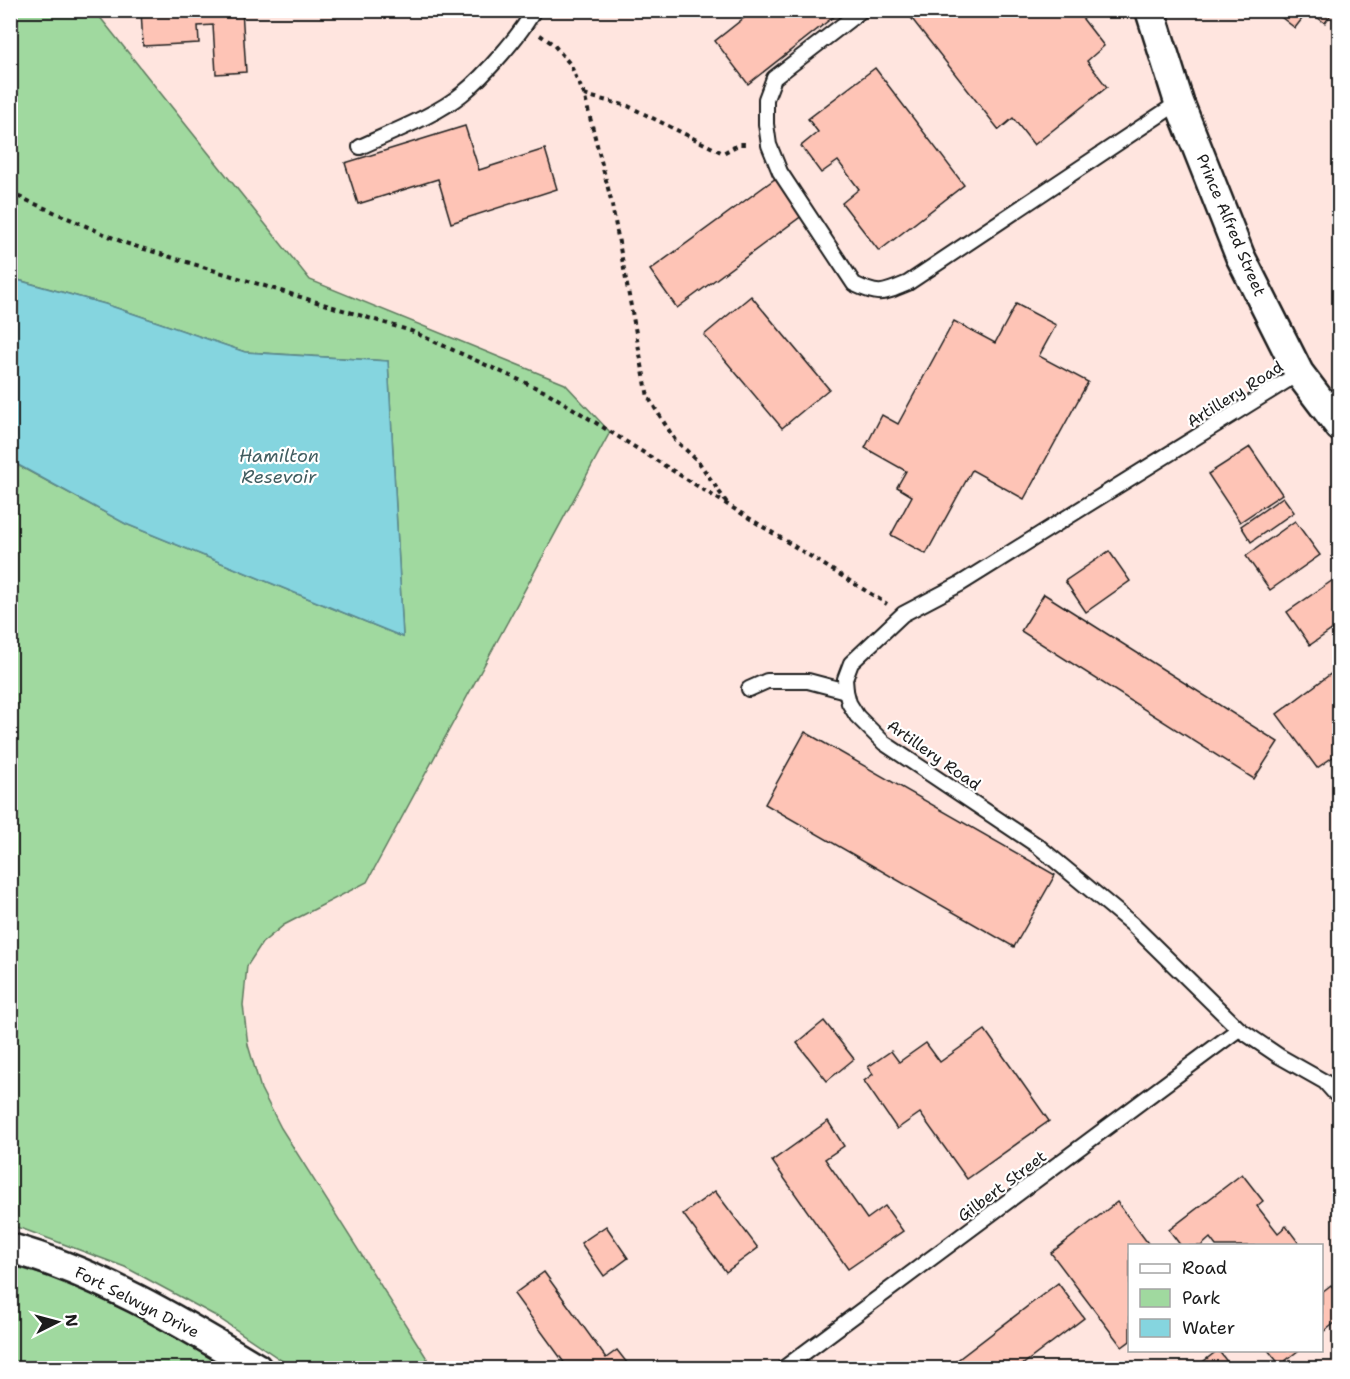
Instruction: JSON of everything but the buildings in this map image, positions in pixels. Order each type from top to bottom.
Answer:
[{"type":"street","name":"Prince Alfred Street","points":[[1150,10],[1179,102],[1240,256],[1299,373],[1340,427]]},
{"type":"street","name":"Fort Selwyn Drive","points":[[10,1248],[84,1273],[167,1313],[258,1368]]},
{"type":"lane","points":[[360,147],[420,120],[461,95],[501,54],[526,24],[534,10]]},
{"type":"lane","points":[[862,10],[774,78],[766,99],[766,124],[769,145],[780,172],[854,284],[870,292],[884,293],[908,283],[1179,102]]},
{"type":"lane","name":"Artillery Road","points":[[1299,373],[960,584],[903,614],[851,663],[845,679],[846,691],[857,716],[884,743],[1038,846],[1132,924],[1239,1029],[1279,1056],[1325,1082],[1340,1099]]},
{"type":"lane","points":[[750,689],[767,681],[808,681],[846,691]]},
{"type":"lane","name":"Gilbert Street","points":[[784,1368],[1239,1029]]},
{"type":"path","points":[[526,24],[553,45],[570,64],[584,94],[611,200],[648,397],[675,440],[698,461],[728,505]]},
{"type":"path","points":[[584,94],[628,106],[723,153],[740,144],[769,145]]},
{"type":"path","points":[[10,193],[125,243],[411,331],[548,393],[903,614]]},
{"type":"shaded area","points":[[95,11],[1339,11],[1339,1368],[433,1368],[281,1128],[261,1089],[248,1045],[243,1005],[247,966],[262,943],[284,925],[367,881],[565,384],[309,280]]},
{"type":"green space","points":[[11,10],[95,11],[310,280],[565,384],[610,432],[367,882],[284,925],[262,943],[247,966],[243,1005],[248,1045],[261,1089],[281,1128],[433,1368],[293,1368],[214,1315],[125,1267],[11,1226],[10,461],[126,524],[403,637],[388,361],[245,352],[105,304],[11,278]]},
{"type":"green space","points":[[10,1265],[63,1281],[156,1325],[230,1368],[11,1368]]},
{"type":"water","name":"Hamilton Resevoir","points":[[10,278],[105,304],[245,352],[388,361],[403,637],[126,524],[11,461]]}]
